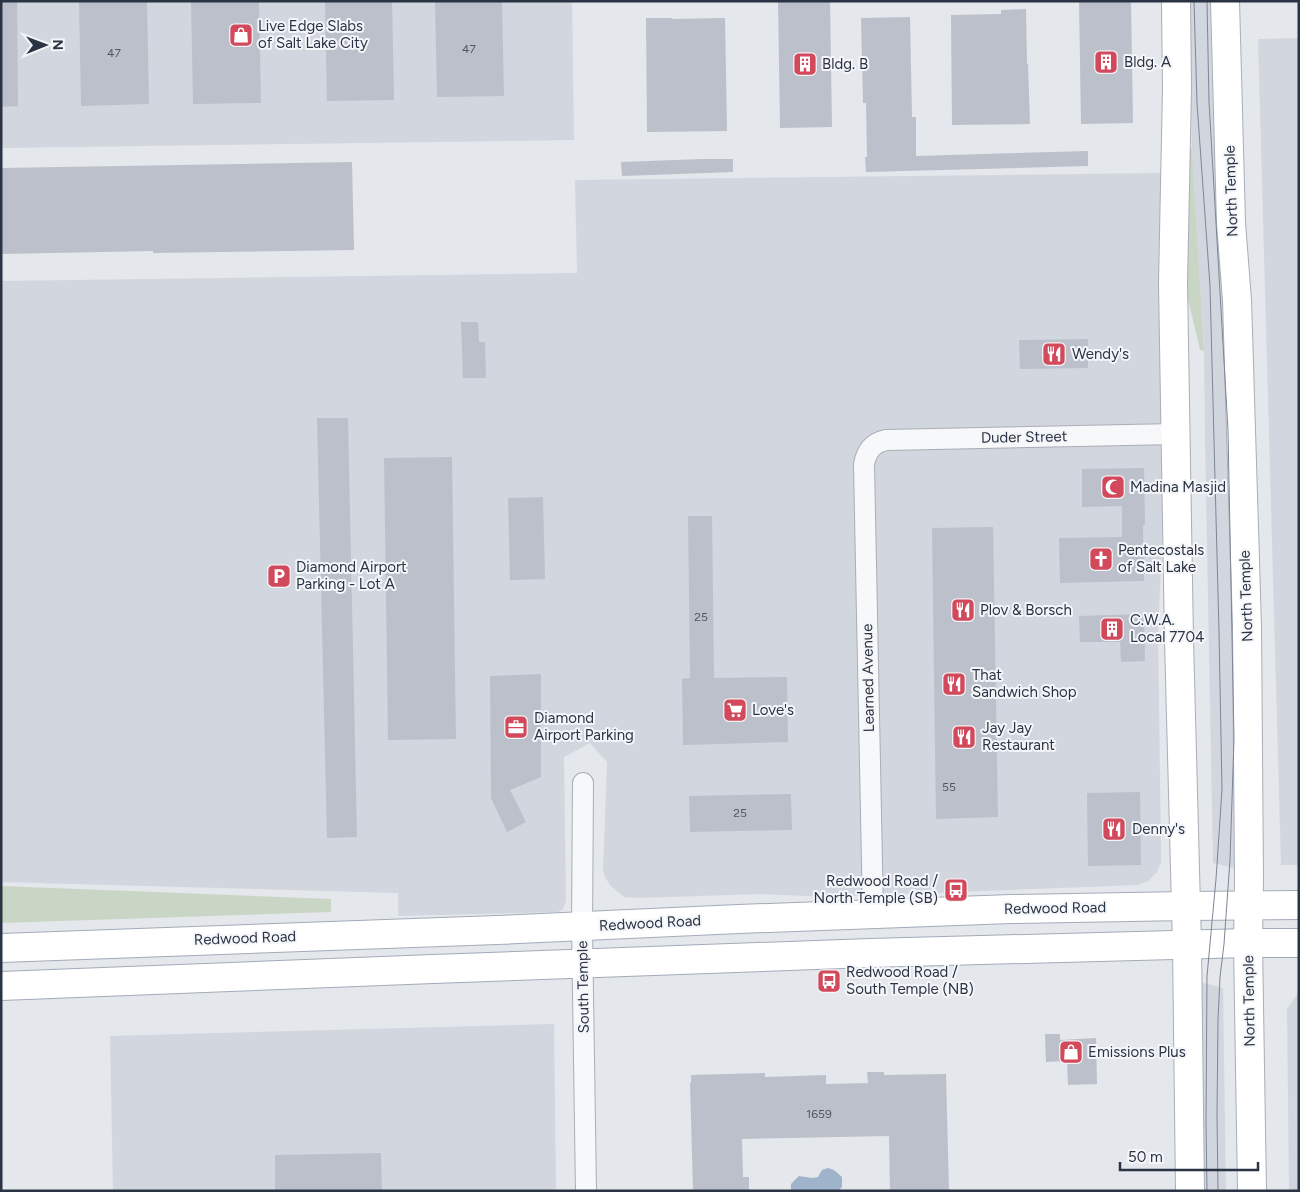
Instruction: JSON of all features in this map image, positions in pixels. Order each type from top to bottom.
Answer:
[{"type":"main road","points":[[1176,1],[1178,89],[1173,283],[1187,945],[1190,1191]]},
{"type":"main road","name":"North Temple","points":[[1226,1],[1231,223],[1236,300],[1247,626],[1249,754],[1248,943],[1252,1191]]},
{"type":"main road","name":"Redwood Road","points":[[1,948],[1011,909],[1299,905]]},
{"type":"main road","points":[[1,986],[870,954],[1299,943]]},
{"type":"street","name":"Duder Street","points":[[874,445],[886,440],[1176,434]]},
{"type":"street","name":"Learned Avenue","points":[[873,914],[864,465],[868,451],[874,445]]},
{"type":"street","name":"South Temple","points":[[583,783],[582,964],[586,1191]]},
{"type":"shaded area","points":[[1,1],[572,1],[574,140],[1,148]]},
{"type":"shaded area","points":[[1188,1],[1211,1],[1233,509],[1234,868],[1213,863],[1204,348],[1192,148]]},
{"type":"shaded area","points":[[1299,38],[1299,865],[1281,865],[1258,39]]},
{"type":"shaded area","points":[[1163,173],[1165,481],[1158,632],[1161,862],[1157,872],[1148,881],[1138,885],[830,897],[760,894],[624,897],[611,886],[603,871],[607,762],[590,743],[564,757],[566,901],[563,909],[558,912],[398,916],[398,893],[1,882],[1,281],[577,273],[575,180]]},
{"type":"shaded area","points":[[1200,982],[1223,988],[1226,1191],[1199,1191]]},
{"type":"shaded area","points":[[1299,992],[1299,1191],[1289,1191],[1287,1009]]},
{"type":"shaded area","points":[[554,1024],[556,1191],[113,1191],[110,1036]]},
{"type":"green space","points":[[1192,148],[1204,351],[1200,350],[1188,299],[1186,281],[1189,149]]},
{"type":"green space","points":[[1,886],[331,899],[331,912],[1,923]]},
{"type":"water","points":[[828,1168],[834,1170],[842,1177],[842,1187],[838,1191],[791,1191],[791,1184],[799,1176],[818,1177],[822,1170]]},
{"type":"building","points":[[1,1],[17,1],[18,106],[1,107]]},
{"type":"building","points":[[79,1],[147,1],[149,104],[81,106]]},
{"type":"building","points":[[191,1],[259,1],[261,103],[193,104]]},
{"type":"building","points":[[325,1],[392,1],[394,100],[327,101]]},
{"type":"building","points":[[435,1],[502,1],[504,96],[437,97]]},
{"type":"building","name":"Bldg. B","points":[[778,1],[830,1],[832,127],[780,128]]},
{"type":"building","name":"Bldg. A","points":[[1079,1],[1131,1],[1133,123],[1081,124]]},
{"type":"building","points":[[1026,9],[1030,124],[952,125],[951,15],[1001,14],[1001,10]]},
{"type":"building","points":[[910,17],[912,117],[916,117],[916,156],[1088,151],[1088,166],[866,172],[866,103],[863,103],[861,18]]},
{"type":"building","points":[[646,18],[725,18],[727,131],[647,132]]},
{"type":"building","points":[[733,159],[733,172],[622,176],[621,162]]},
{"type":"building","points":[[352,162],[354,250],[1,254],[1,168]]},
{"type":"building","points":[[461,322],[478,322],[479,342],[485,342],[486,378],[463,378]]},
{"type":"building","name":"Wendy's","points":[[1088,339],[1088,368],[1020,369],[1019,340]]},
{"type":"building","points":[[317,418],[348,418],[357,837],[327,838]]},
{"type":"building","points":[[452,457],[456,739],[388,740],[384,458]]},
{"type":"building","points":[[1144,468],[1144,581],[1060,583],[1059,538],[1122,537],[1122,506],[1082,507],[1082,469]]},
{"type":"building","points":[[543,497],[545,579],[510,580],[508,498]]},
{"type":"building","name":"Love's","points":[[688,516],[712,516],[714,678],[787,677],[788,742],[683,745],[682,679],[690,678]]},
{"type":"building","points":[[993,527],[998,817],[936,819],[932,528]]},
{"type":"building","name":"C.W.A. Local 7704","points":[[1144,614],[1145,661],[1121,662],[1120,642],[1080,642],[1079,616]]},
{"type":"building","name":"Diamond Airport Parking","points":[[541,674],[541,777],[510,790],[526,822],[507,832],[491,798],[490,676]]},
{"type":"building","name":"Denny's","points":[[1140,792],[1141,865],[1088,866],[1087,793]]},
{"type":"building","points":[[791,794],[792,830],[690,832],[689,796]]},
{"type":"building","name":"Emissions Plus","points":[[1045,1034],[1060,1034],[1060,1040],[1096,1038],[1097,1084],[1068,1085],[1067,1061],[1046,1062]]},
{"type":"building","points":[[867,1072],[884,1072],[884,1075],[946,1074],[949,1191],[890,1191],[889,1136],[742,1139],[743,1177],[749,1177],[749,1191],[693,1191],[691,1075],[765,1073],[765,1077],[826,1075],[826,1084],[868,1083]]},
{"type":"building","points":[[381,1153],[382,1191],[275,1191],[275,1155]]},
{"type":"tram line","points":[[1194,1],[1197,103],[1210,286],[1222,789],[1207,976],[1207,1191]]},
{"type":"tram line","points":[[1207,1],[1209,102],[1228,430],[1234,739],[1230,860],[1218,1019],[1218,1191]]},
{"type":"place","name":"Live Edge Slabs of Salt Lake City","points":[[241,35]]},
{"type":"place","name":"Bldg. A","points":[[1106,62]]},
{"type":"place","name":"Bldg. B","points":[[805,64]]},
{"type":"place","name":"Wendy's","points":[[1054,354]]},
{"type":"place","name":"Madina Masjid","points":[[1113,487]]},
{"type":"place","name":"Pentecostals of Salt Lake","points":[[1101,559]]},
{"type":"place","name":"Diamond Airport Parking - Lot A","points":[[279,576]]},
{"type":"place","name":"Plov & Borsch","points":[[963,610]]},
{"type":"place","name":"C.W.A. Local 7704","points":[[1112,629]]},
{"type":"place","name":"That Sandwich Shop","points":[[954,684]]},
{"type":"place","name":"Love's","points":[[735,710]]},
{"type":"place","name":"Diamond Airport Parking","points":[[516,727]]},
{"type":"place","name":"Jay Jay Restaurant","points":[[964,737]]},
{"type":"place","name":"Denny's","points":[[1114,829]]},
{"type":"place","name":"Redwood Road / North Temple (SB)","points":[[956,890]]},
{"type":"place","name":"Redwood Road / South Temple (NB)","points":[[829,981]]},
{"type":"place","name":"Emissions Plus","points":[[1071,1052]]}]
